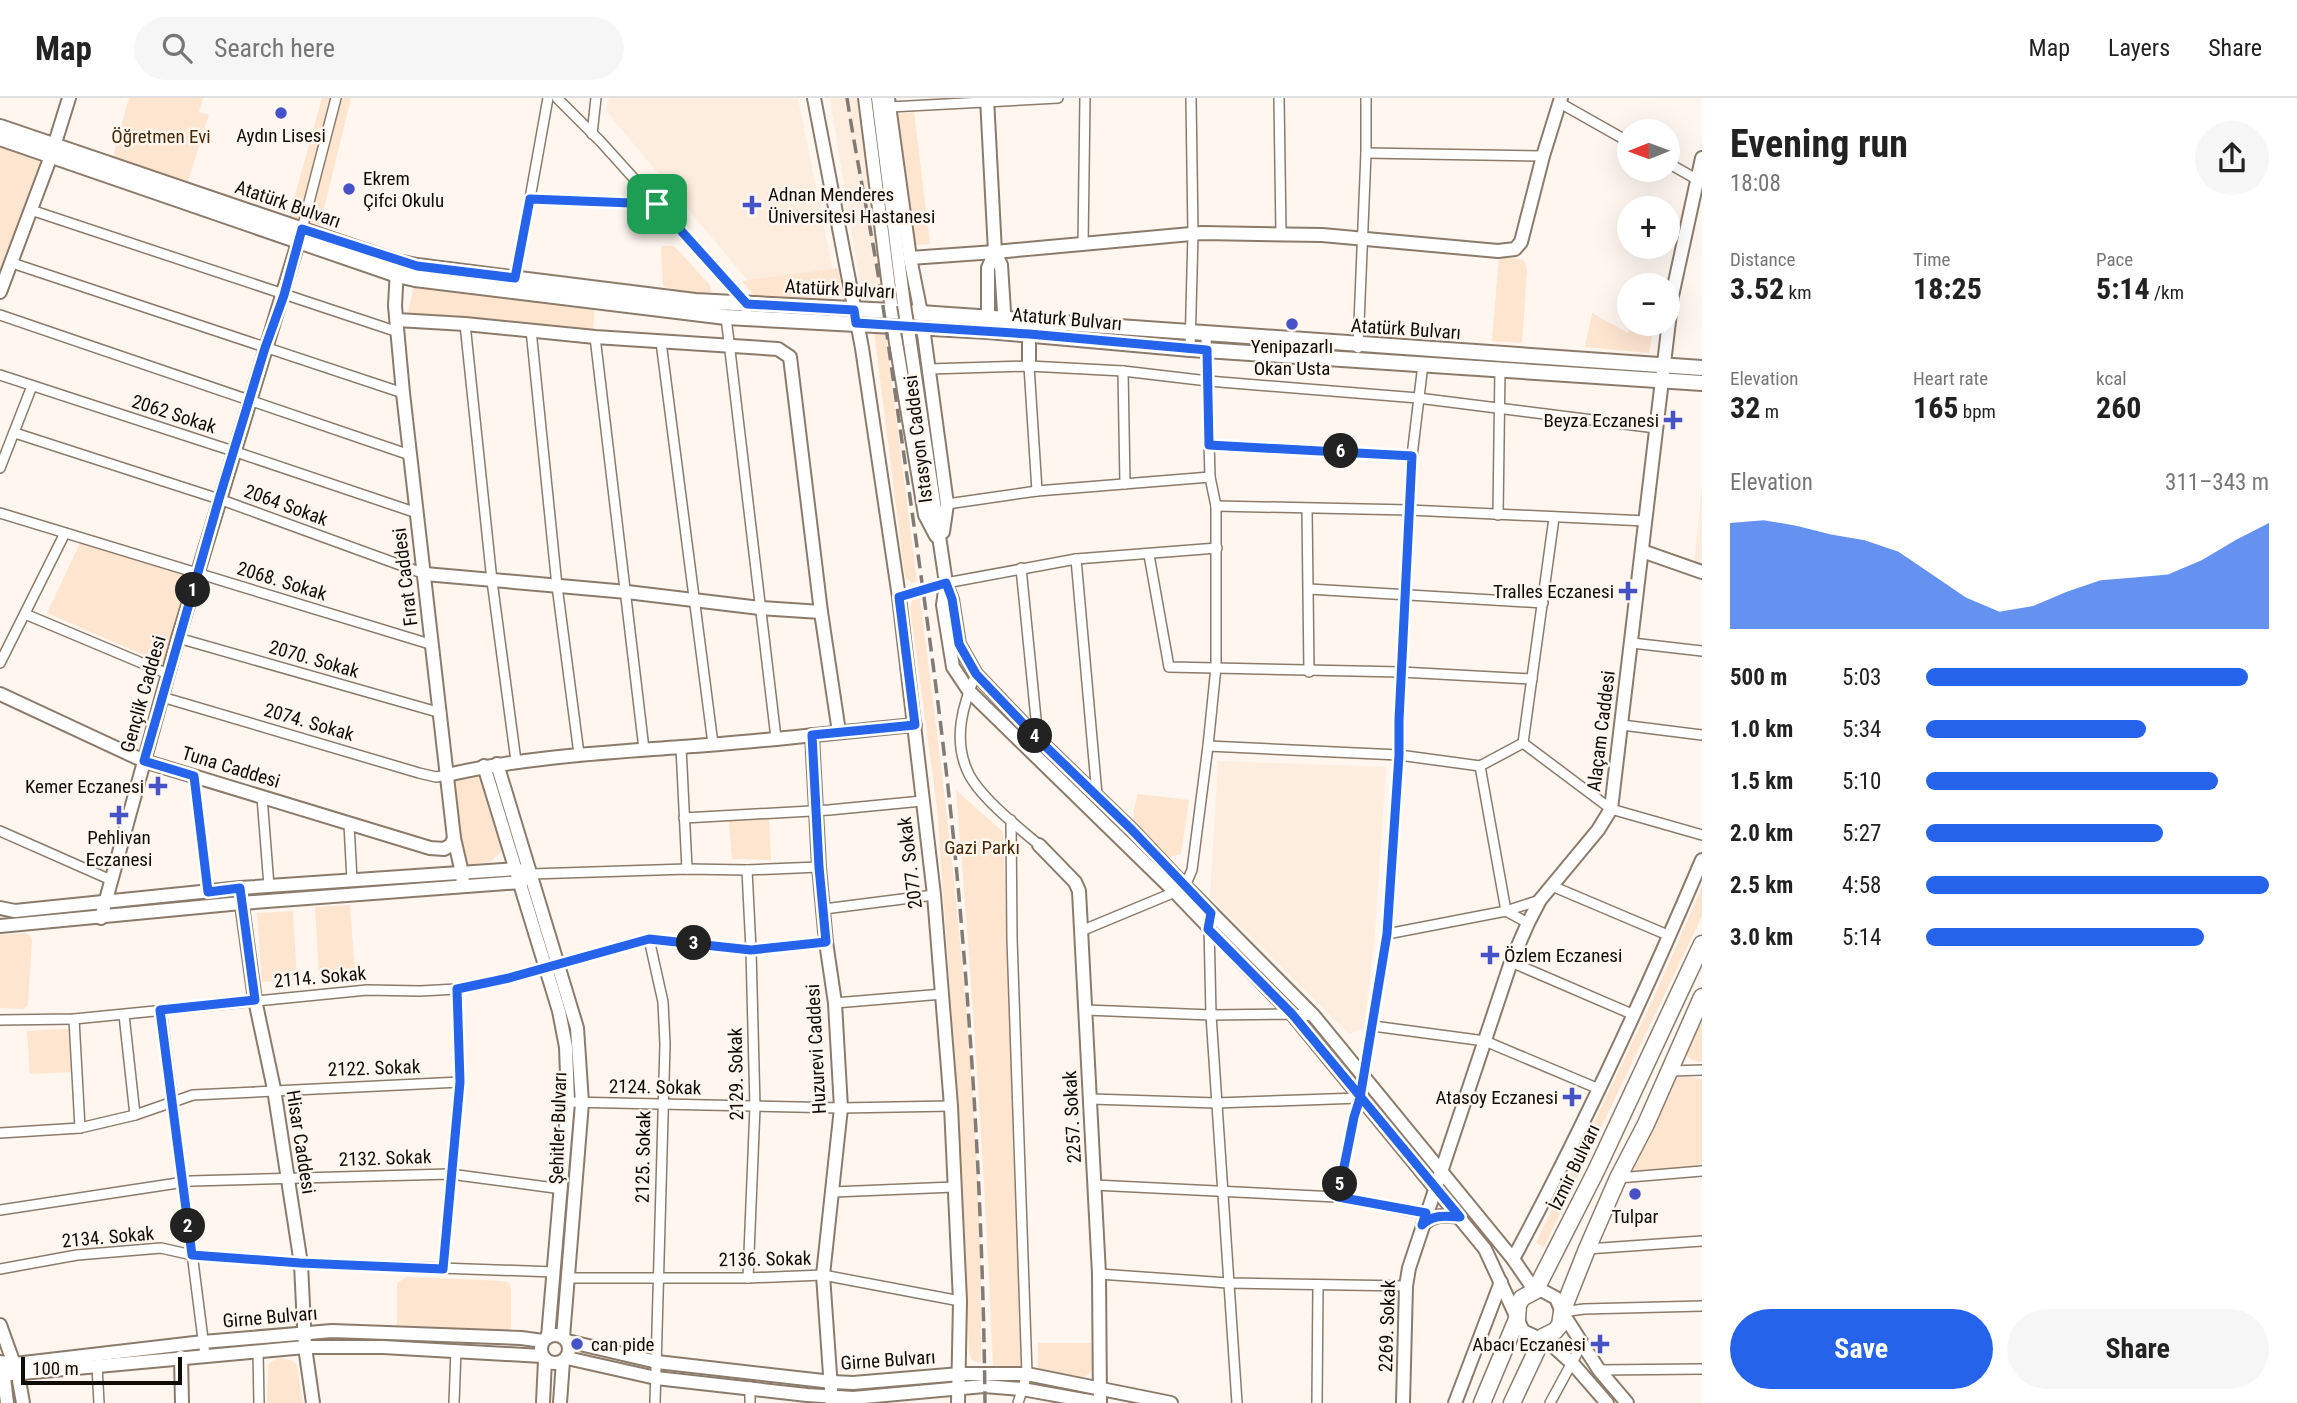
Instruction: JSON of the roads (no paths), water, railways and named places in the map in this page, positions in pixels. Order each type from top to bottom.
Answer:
[{"type":"highway","name":"İzmir Bulvarı","points":[[1482,1403],[1517,1319],[1518,1305],[1522,1298],[1535,1291],[1596,1171],[1702,944]]},
{"type":"highway","points":[[1512,1403],[1543,1337],[1550,1335],[1560,1325],[1562,1312],[1587,1249],[1702,997]]},
{"type":"main road","points":[[0,127],[52,150],[397,268]]},
{"type":"main road","points":[[0,138],[52,150]]},
{"type":"main road","name":"Atatürk Bulvarı","points":[[397,268],[726,317],[746,311]]},
{"type":"main road","name":"Atatürk Bulvarı","points":[[514,285],[695,301],[746,311],[855,316],[896,314],[922,320]]},
{"type":"main road","name":"Ataturk Bulvarı","points":[[922,320],[1005,326],[1029,334],[1191,349]]},
{"type":"main road","name":"Atatürk Bulvarı","points":[[1005,326],[1191,333],[1358,353],[1423,364],[1500,369],[1664,372],[1702,368]]},
{"type":"main road","name":"Atatürk Bulvarı","points":[[1191,349],[1358,353],[1664,372],[1702,383]]},
{"type":"street","points":[[0,292],[69,98]]},
{"type":"street","points":[[300,235],[336,98]]},
{"type":"street","points":[[514,285],[548,98]]},
{"type":"street","points":[[557,98],[657,204],[746,311]]},
{"type":"street","points":[[592,134],[596,98]]},
{"type":"street","name":"2077. Sokak","points":[[814,98],[855,316],[899,597],[934,895],[951,1106],[960,1301],[958,1403]]},
{"type":"street","points":[[864,98],[925,514],[941,546]]},
{"type":"street","points":[[878,98],[896,314],[909,336],[946,583],[952,599],[959,644],[976,674],[1038,739],[1097,795],[1180,889],[1208,929],[1292,1014],[1435,1186],[1485,1249],[1519,1325],[1529,1335],[1543,1337],[1573,1364],[1606,1403]]},
{"type":"street","points":[[889,103],[1058,98]]},
{"type":"street","points":[[1083,245],[1085,98]]},
{"type":"street","points":[[1191,98],[1191,349]]},
{"type":"street","points":[[1279,98],[1281,234]]},
{"type":"street","points":[[1358,353],[1364,238],[1366,98]]},
{"type":"street","points":[[987,100],[995,252],[1001,265],[1005,326]]},
{"type":"street","points":[[909,258],[1193,234],[1281,234],[1364,238],[1498,251],[1515,249],[1521,242],[1561,101],[1617,135]]},
{"type":"street","name":"Istasyon Caddesi","points":[[889,103],[909,258],[922,320],[947,504],[941,546]]},
{"type":"street","points":[[1366,153],[1544,156]]},
{"type":"street","name":"Alaçam Caddesi","points":[[1440,1172],[1511,962],[1528,923],[1540,900],[1598,830],[1611,809],[1672,296],[1698,187],[1702,158]]},
{"type":"street","points":[[1680,173],[1698,187]]},
{"type":"street","points":[[530,199],[657,204]]},
{"type":"street","points":[[31,210],[284,295],[397,326],[465,324],[595,337],[778,349],[790,357],[821,612],[839,732]]},
{"type":"street","name":"Gençlik Caddesi","points":[[101,918],[178,638],[300,235]]},
{"type":"street","points":[[988,325],[988,268],[995,252]]},
{"type":"street","points":[[12,263],[403,393]]},
{"type":"street","name":"Fırat Caddesi","points":[[397,268],[397,326],[403,393],[454,838],[463,879]]},
{"type":"street","points":[[0,315],[410,455]]},
{"type":"street","points":[[726,317],[776,738]]},
{"type":"street","points":[[465,324],[492,581],[516,761]]},
{"type":"street","points":[[531,330],[557,586],[579,754]]},
{"type":"street","points":[[1029,334],[1037,491]]},
{"type":"street","points":[[1081,931],[1180,889],[1192,870],[1209,746],[1216,667],[1216,506],[1210,477],[1206,335]]},
{"type":"street","points":[[595,337],[644,749]]},
{"type":"street","points":[[661,341],[713,744]]},
{"type":"street","points":[[1338,1197],[1364,1079],[1387,934],[1399,755],[1412,456],[1423,364]]},
{"type":"street","points":[[929,369],[1029,366],[1123,371],[1208,381],[1418,398],[1657,428]]},
{"type":"street","points":[[1498,515],[1500,369]]},
{"type":"street","points":[[1123,371],[1125,484]]},
{"type":"street","name":"2062 Sokak","points":[[0,376],[417,513]]},
{"type":"street","points":[[0,468],[33,386]]},
{"type":"street","name":"2064 Sokak","points":[[15,433],[219,499],[425,573]]},
{"type":"street","points":[[1209,445],[1412,456]]},
{"type":"street","points":[[947,504],[1037,491],[1210,477]]},
{"type":"street","points":[[1216,506],[1409,510],[1646,521]]},
{"type":"street","points":[[1307,509],[1309,671]]},
{"type":"street","name":"2068. Sokak","points":[[0,513],[433,645]]},
{"type":"street","points":[[1523,743],[1554,518]]},
{"type":"street","points":[[0,663],[65,533]]},
{"type":"street","points":[[899,597],[946,583],[1076,559],[1217,548]]},
{"type":"street","points":[[1642,551],[1702,572]]},
{"type":"street","points":[[1149,555],[1169,667],[1401,672],[1532,679]]},
{"type":"street","points":[[1076,559],[1097,795]]},
{"type":"street","points":[[1021,568],[1038,739]]},
{"type":"street","points":[[425,573],[821,612]]},
{"type":"street","points":[[946,583],[943,605],[953,667],[969,691],[1180,889],[1211,913],[1314,1016],[1513,1259],[1535,1291],[1550,1293],[1560,1304],[1562,1312],[1599,1370],[1627,1403]]},
{"type":"street","points":[[1309,589],[1543,603]]},
{"type":"street","points":[[25,614],[168,674]]},
{"type":"street","name":"2070. Sokak","points":[[178,638],[441,713]]},
{"type":"street","points":[[1632,643],[1702,651]]},
{"type":"street","points":[[976,674],[961,719],[961,743],[966,769],[974,782],[1039,845]]},
{"type":"street","name":"Tuna Caddesi","points":[[0,694],[144,761],[430,848],[444,849],[451,845],[454,838]]},
{"type":"street","name":"2074. Sokak","points":[[162,696],[419,773],[436,777],[447,775]]},
{"type":"street","points":[[447,775],[516,761],[579,754],[915,725]]},
{"type":"street","points":[[1622,725],[1702,735]]},
{"type":"street","name":"Huzurevi Caddesi","points":[[812,735],[819,867],[835,1003],[841,1108],[823,1275],[832,1400]]},
{"type":"street","points":[[1209,746],[1399,755],[1480,766],[1523,743]]},
{"type":"street","points":[[1523,743],[1611,809],[1702,835]]},
{"type":"street","points":[[681,747],[687,869]]},
{"type":"street","name":"Şehitler Bulvarı","points":[[491,765],[516,869],[526,878]]},
{"type":"street","name":"Şehitler Bulvarı","points":[[491,765],[551,967],[575,1103],[565,1339],[569,1349],[565,1360],[560,1403]]},
{"type":"street","points":[[1480,766],[1506,911]]},
{"type":"street","points":[[194,776],[208,892]]},
{"type":"street","points":[[262,797],[269,886]]},
{"type":"street","points":[[684,818],[922,801]]},
{"type":"street","points":[[1011,820],[1013,977],[1027,1374],[1017,1403]]},
{"type":"street","points":[[349,824],[352,880]]},
{"type":"street","points":[[0,831],[111,880]]},
{"type":"street","name":"2257. Sokak","points":[[1039,845],[1075,881],[1079,891],[1099,1274],[1100,1399]]},
{"type":"street","points":[[1513,1259],[1558,1175],[1599,1089],[1702,860]]},
{"type":"street","points":[[0,908],[15,911],[240,888],[352,880],[526,878],[687,869],[819,867]]},
{"type":"street","points":[[0,926],[101,918],[463,879],[516,869]]},
{"type":"street","name":"2129. Sokak","points":[[747,870],[755,1107],[748,1278]]},
{"type":"street","points":[[1552,886],[1670,936]]},
{"type":"street","name":"Hisar Caddesi","points":[[240,888],[255,1000],[274,1089],[300,1263],[305,1340],[313,1403]]},
{"type":"street","points":[[824,909],[934,895]]},
{"type":"street","points":[[1387,934],[1506,911],[1540,900]]},
{"type":"street","points":[[1506,911],[1528,923]]},
{"type":"street","points":[[1211,913],[1208,929],[1210,1015],[1237,1403]]},
{"type":"street","points":[[649,939],[751,950],[826,942]]},
{"type":"street","name":"2114. Sokak","points":[[0,1020],[124,1015],[367,990],[457,989],[551,967],[649,939]]},
{"type":"street","name":"2125. Sokak","points":[[649,939],[663,1002],[665,1044],[655,1403]]},
{"type":"street","points":[[1511,962],[1634,1015]]},
{"type":"street","points":[[443,1269],[460,1082],[457,989]]},
{"type":"street","points":[[835,1003],[943,994]]},
{"type":"street","points":[[160,1010],[204,1349]]},
{"type":"street","points":[[1086,1010],[1314,1016]]},
{"type":"street","points":[[124,1015],[135,1115]]},
{"type":"street","points":[[74,1019],[79,1128]]},
{"type":"street","points":[[1373,1026],[1485,1041],[1599,1089]]},
{"type":"street","points":[[1670,1071],[1702,1070]]},
{"type":"street","name":"2122. Sokak","points":[[0,1133],[79,1128],[135,1115],[193,1094],[460,1082]]},
{"type":"street","points":[[1091,1099],[1216,1103],[1360,1098]]},
{"type":"street","name":"Şehitler Bulvarı","points":[[543,1403],[541,1346],[545,1339],[575,1103]]},
{"type":"street","name":"2124. Sokak","points":[[575,1103],[841,1108],[951,1106]]},
{"type":"street","points":[[1618,1178],[1702,1171]]},
{"type":"street","name":"2269. Sokak","points":[[1403,1403],[1406,1286],[1409,1268],[1440,1172]]},
{"type":"street","name":"2132. Sokak","points":[[0,1209],[181,1182],[287,1178],[450,1174],[562,1189]]},
{"type":"street","points":[[1094,1185],[1338,1197],[1424,1219],[1439,1215],[1460,1217]]},
{"type":"street","points":[[833,1192],[954,1187]]},
{"type":"street","points":[[1587,1249],[1702,1241]]},
{"type":"street","name":"2134. Sokak","points":[[0,1269],[77,1255],[161,1248],[192,1255],[300,1263],[554,1272]]},
{"type":"street","points":[[1099,1274],[1228,1283],[1406,1286]]},
{"type":"street","name":"2136. Sokak","points":[[569,1278],[748,1278],[823,1275],[960,1301]]},
{"type":"street","points":[[1455,1403],[1501,1282]]},
{"type":"street","points":[[1317,1403],[1318,1285]]},
{"type":"street","points":[[1562,1312],[1702,1306]]},
{"type":"street","points":[[0,1325],[7,1403]]},
{"type":"street","name":"Girne Bulvarı","points":[[5,1368],[97,1366],[181,1357],[204,1349],[258,1351],[332,1331],[545,1339]]},
{"type":"street","points":[[545,1339],[555,1335],[565,1339]]},
{"type":"street","name":"Girne Bulvarı","points":[[565,1339],[657,1362],[832,1382],[853,1383],[960,1374],[1027,1374],[1100,1399]]},
{"type":"street","name":"Girne Bulvarı","points":[[5,1368],[305,1340],[543,1358]]},
{"type":"street","points":[[1550,1403],[1582,1344]]},
{"type":"street","points":[[454,1403],[456,1350]]},
{"type":"street","points":[[258,1351],[259,1403]]},
{"type":"street","points":[[181,1357],[182,1403]]},
{"type":"street","points":[[543,1358],[554,1364],[565,1360]]},
{"type":"street","name":"Girne Bulvarı","points":[[565,1360],[656,1378],[750,1387],[832,1400],[984,1386],[1100,1399],[1171,1403]]},
{"type":"street","points":[[97,1366],[99,1403]]},
{"type":"street","points":[[5,1368],[23,1403]]},
{"type":"street","points":[[1599,1370],[1702,1369]]},
{"type":"street","points":[[750,1387],[750,1403]]},
{"type":"railway","points":[[847,98],[884,313],[947,776],[976,1123],[985,1403]]},
{"type":"place","name":"Aydın Lisesi","points":[[281,113]]},
{"type":"place","name":"Ekrem Çifci Okulu","points":[[349,189]]},
{"type":"place","name":"Adnan Menderes Üniversitesi Hastanesi","points":[[752,205]]},
{"type":"place","name":"Yenipazarlı Okan Usta","points":[[1292,324]]},
{"type":"place","name":"Beyza Eczanesi","points":[[1673,420]]},
{"type":"place","name":"Tralles Eczanesi","points":[[1628,591]]},
{"type":"place","name":"Kemer Eczanesi","points":[[158,786]]},
{"type":"place","name":"Pehlivan Eczanesi","points":[[119,815]]},
{"type":"place","name":"Özlem Eczanesi","points":[[1490,955]]},
{"type":"place","name":"Atasoy Eczanesi","points":[[1572,1097]]},
{"type":"place","name":"Tulpar","points":[[1635,1194]]},
{"type":"place","name":"can pide","points":[[577,1344]]},
{"type":"place","name":"Abacı Eczanesi","points":[[1600,1344]]},
{"type":"park label","name":"Öğretmen Evi","points":[[161,136]]},
{"type":"park label","name":"Gazi Parkı","points":[[982,847]]}]
